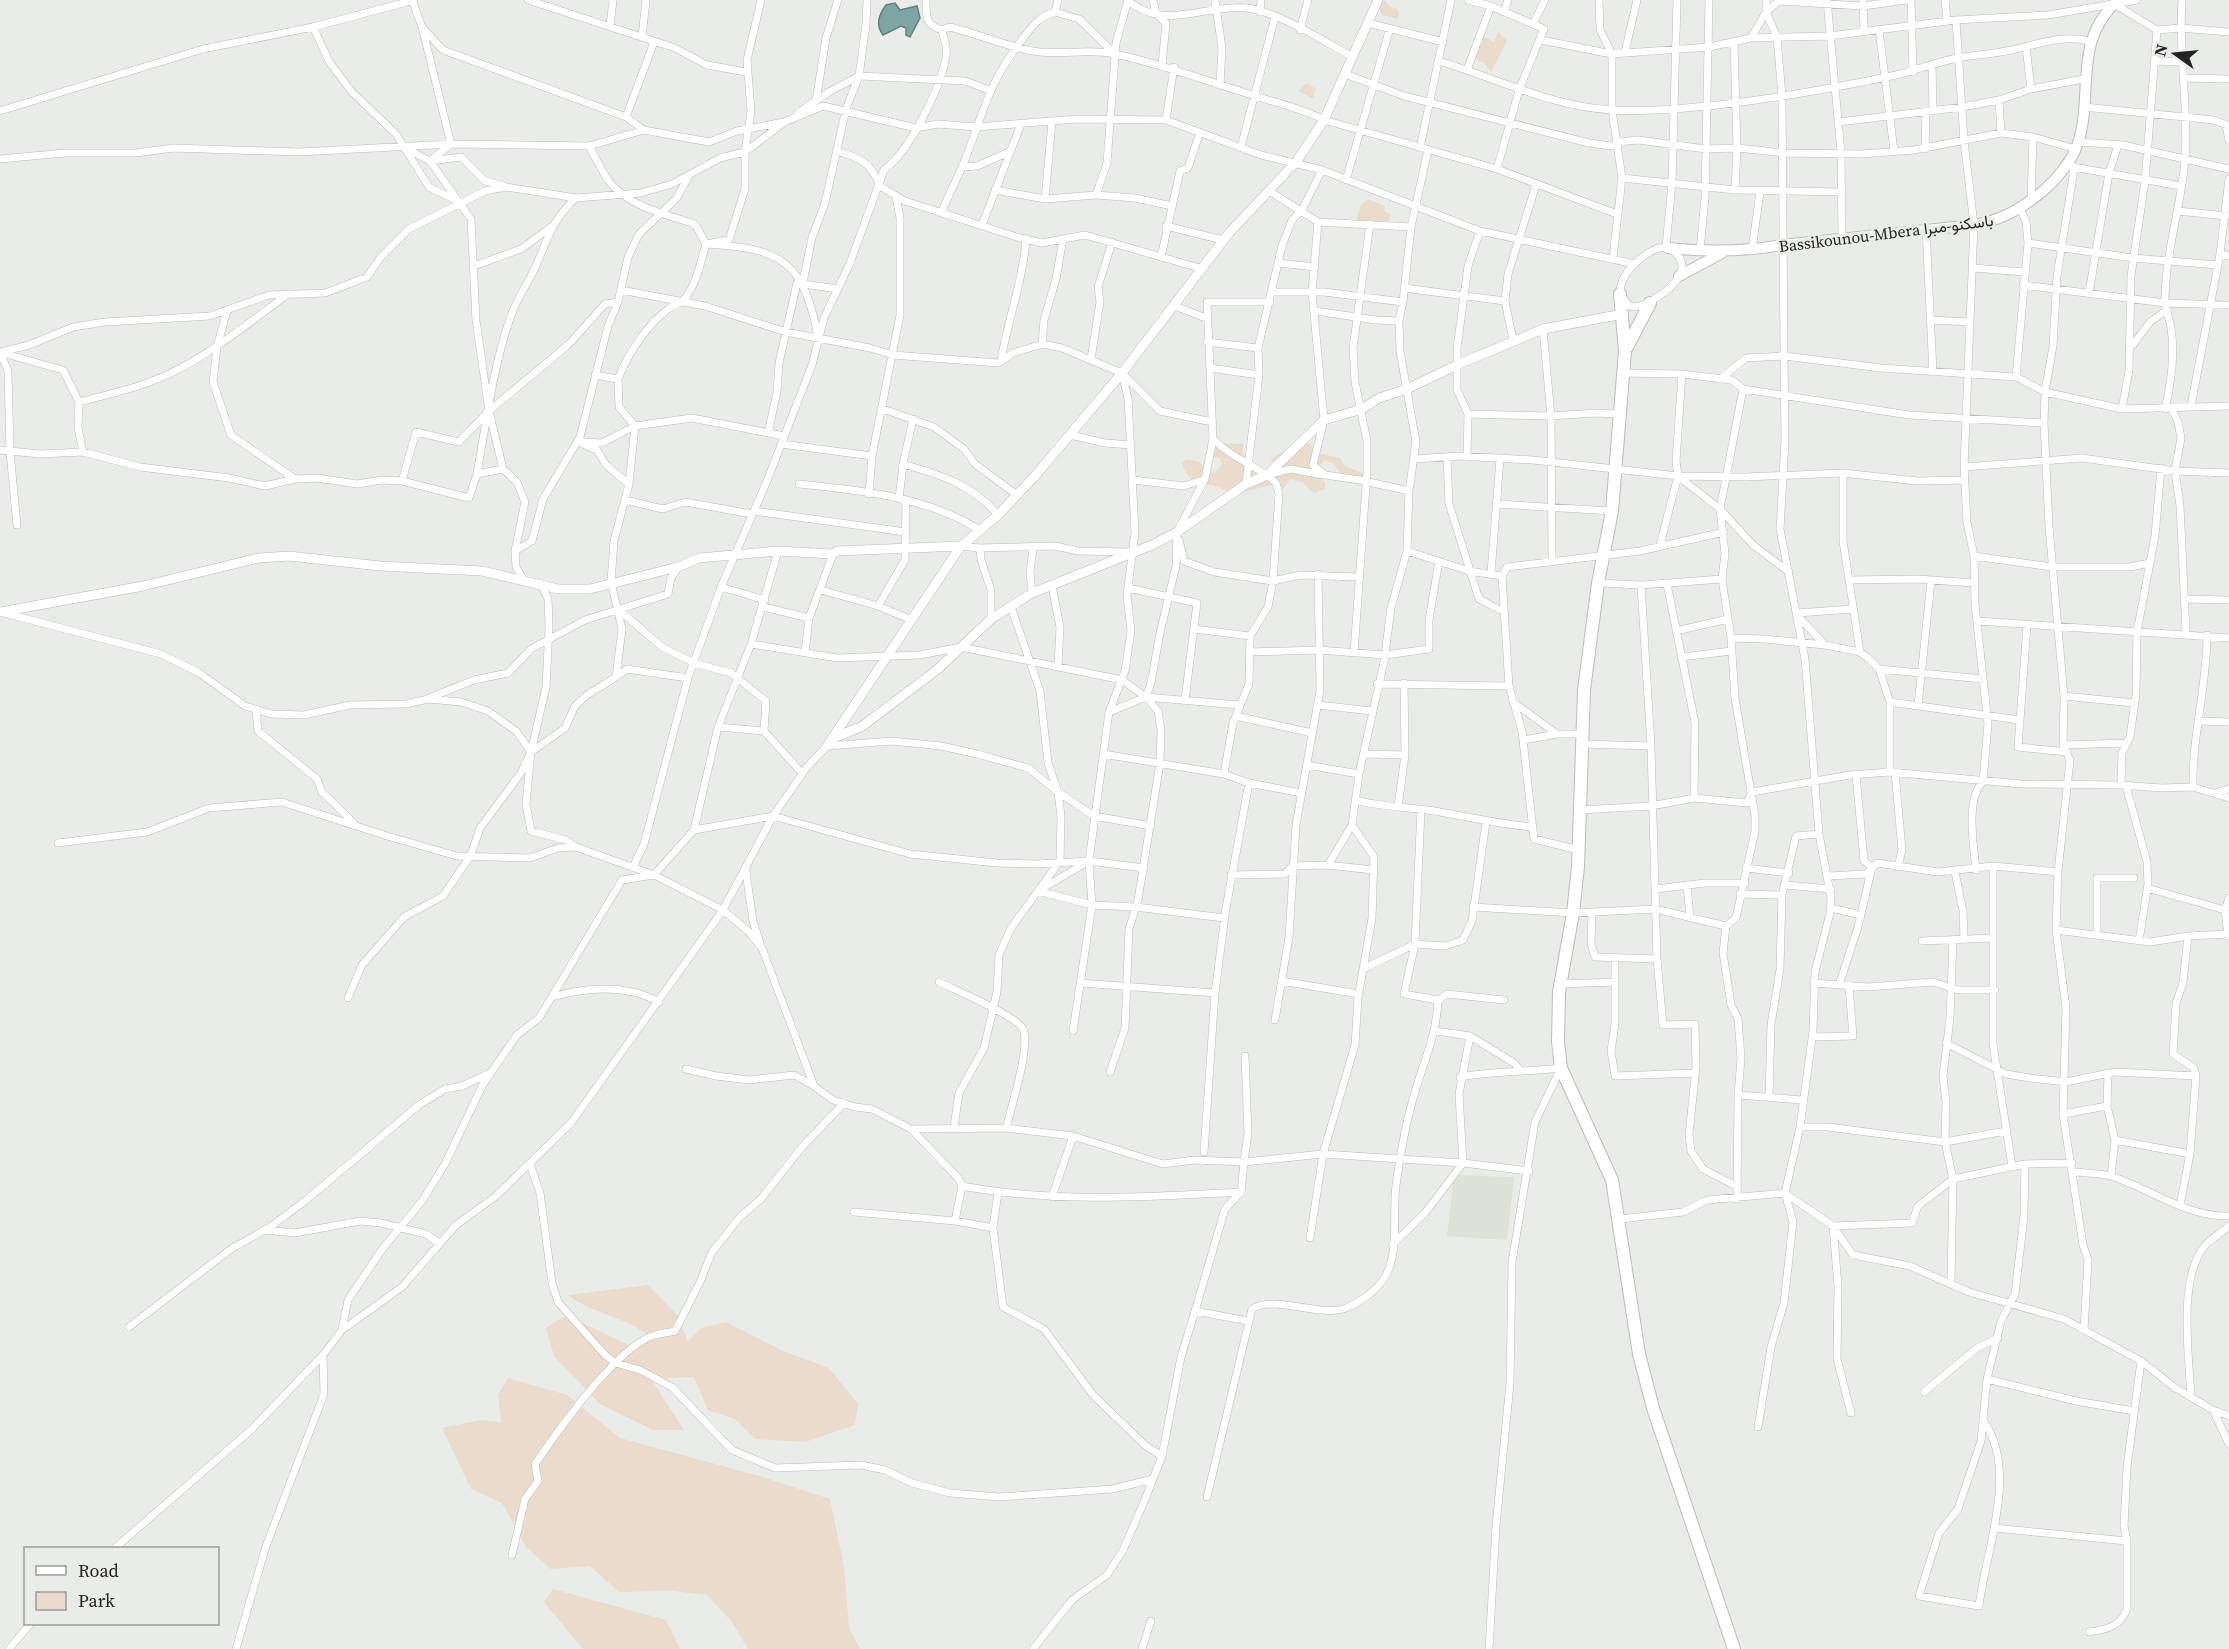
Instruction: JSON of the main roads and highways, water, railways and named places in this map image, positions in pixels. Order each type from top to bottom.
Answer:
[{"type":"highway","points":[[1620,294],[1625,351],[1611,511],[1598,583],[1584,690],[1579,850],[1573,913],[1557,1017],[1561,1068],[1572,1097],[1606,1163],[1616,1194],[1632,1315],[1645,1376],[1734,1649]]},
{"type":"highway","points":[[1625,351],[1650,303]]},
{"type":"main road","name":"Bassikounou-Mbera باسكنو-مبرا","points":[[1667,248],[1725,252],[1752,250],[1782,244],[1974,225],[1997,220],[2020,209],[2071,164],[2084,107],[2084,79],[2091,42],[2115,1]]},
{"type":"main road","name":"Bassikounou-Mbera باسكنو-مبرا","points":[[1679,276],[1725,252]]},
{"type":"water","points":[[895,3],[900,10],[917,6],[920,18],[910,37],[906,35],[906,28],[901,26],[883,35],[881,31],[879,20],[881,12],[886,5]]}]
